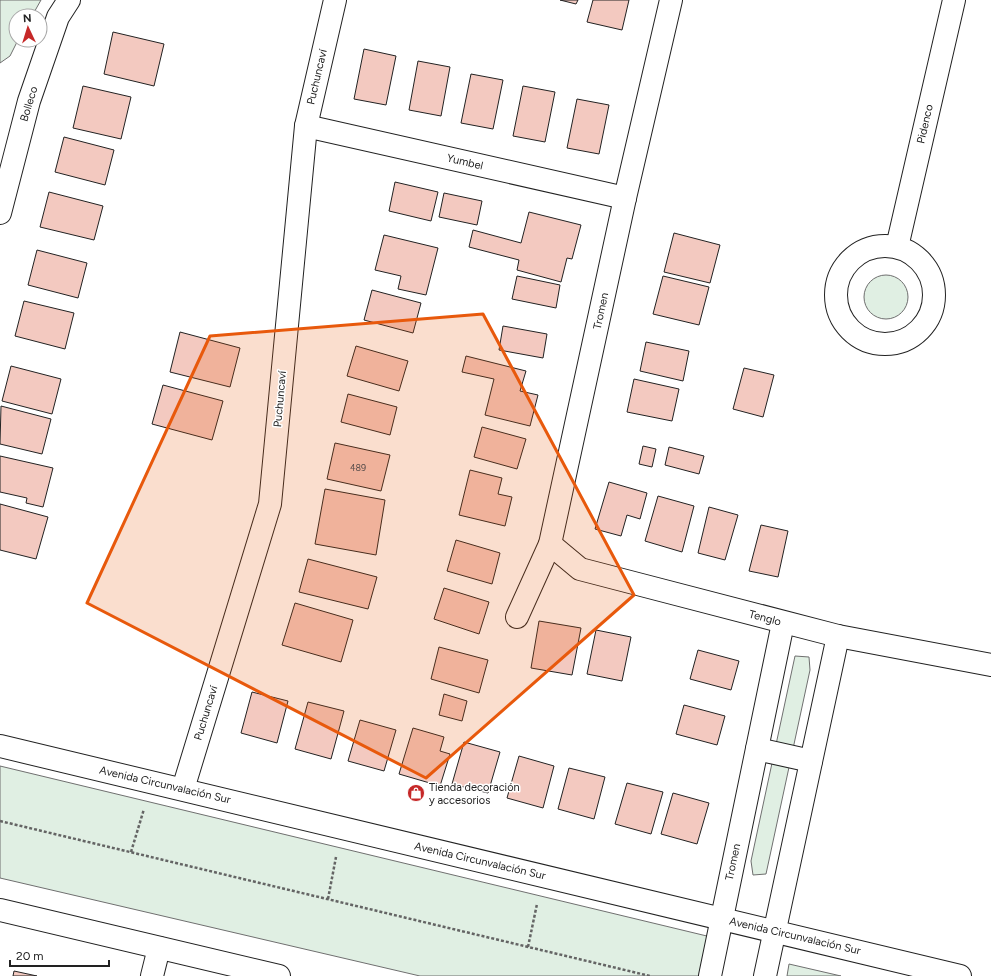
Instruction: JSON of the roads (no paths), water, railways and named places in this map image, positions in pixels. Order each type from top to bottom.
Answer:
[{"type":"street","name":"Bolleco","points":[[0,210],[29,101],[58,17],[69,0]]},
{"type":"street","name":"Puchuncaví","points":[[183,789],[270,504],[306,126],[335,0]]},
{"type":"street","name":"Tromen","points":[[517,617],[550,544],[625,198],[671,0]]},
{"type":"street","name":"Pidenco","points":[[897,247],[954,0]]},
{"type":"street","name":"Yumbel","points":[[306,126],[625,198]]},
{"type":"street","points":[[887,245],[897,247],[916,256],[927,269],[932,280],[934,298],[930,315],[925,324],[912,336],[900,342],[883,344],[861,338],[847,328],[836,305],[837,280],[844,265],[858,253],[874,246],[887,245]]},
{"type":"street","name":"Tenglo","points":[[550,544],[580,569],[783,623],[838,636],[991,665]]},
{"type":"street","name":"Tromen","points":[[710,976],[783,623]]},
{"type":"street","points":[[765,976],[838,636]]},
{"type":"street","name":"Avenida Circunvalación Sur","points":[[0,746],[960,976]]},
{"type":"street","points":[[757,749],[811,761]]},
{"type":"street","points":[[0,910],[279,976]]},
{"type":"street","points":[[152,976],[159,948]]},
{"type":"place","name":"Tienda decoración y accesorios","points":[[416,793]]}]
